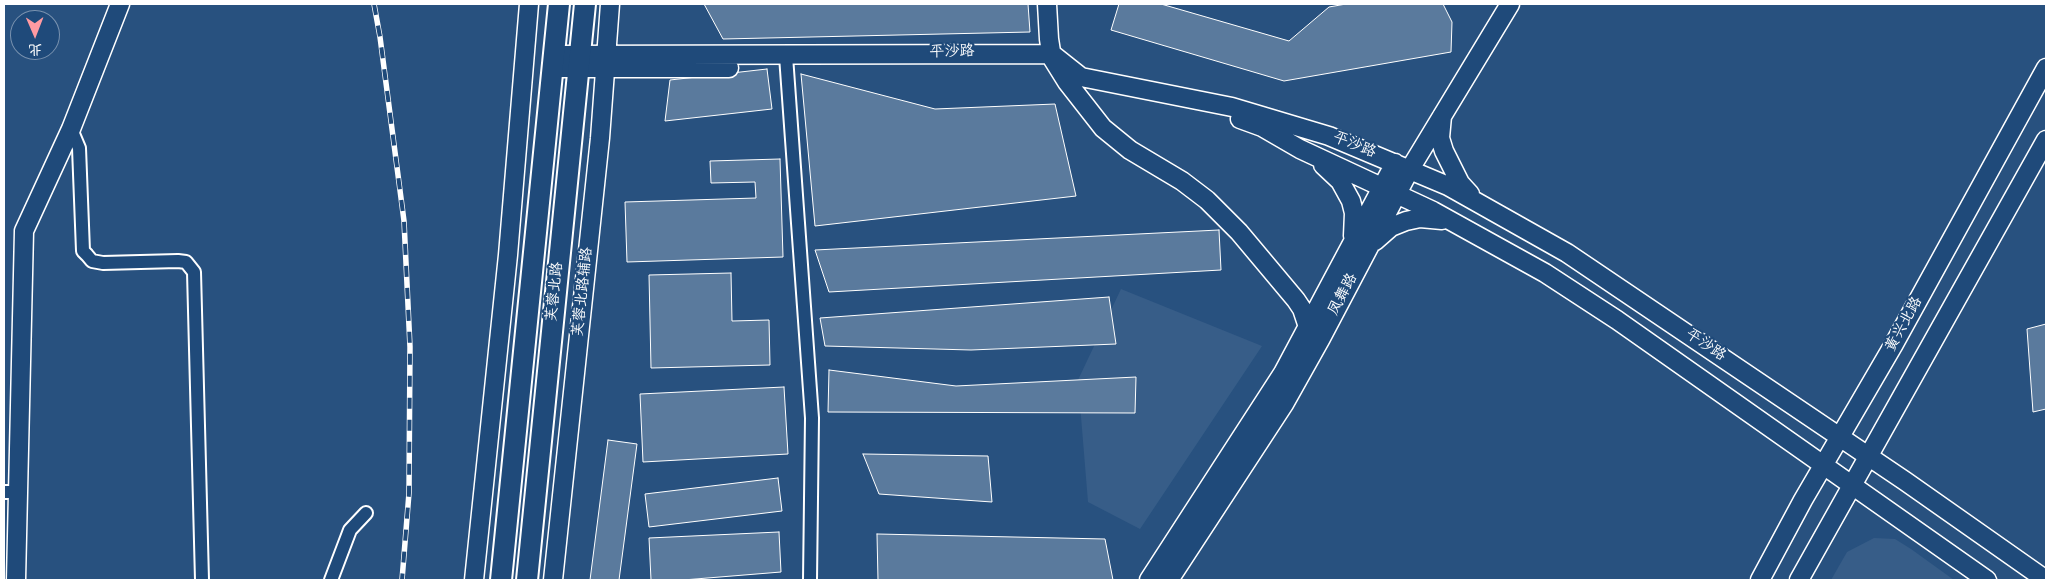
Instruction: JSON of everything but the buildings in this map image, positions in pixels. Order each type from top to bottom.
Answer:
[{"type":"main road","name":"芙蓉北路","points":[[501,580],[559,4]]},
{"type":"main road","name":"芙蓉北路","points":[[527,580],[585,4]]},
{"type":"street","points":[[16,580],[11,492],[24,231],[71,129],[120,4]]},
{"type":"street","points":[[474,580],[508,255],[529,4]]},
{"type":"street","name":"芙蓉北路辅路","points":[[553,580],[573,398],[610,4]]},
{"type":"street","points":[[1047,4],[1052,54],[1061,74],[1103,128],[1130,150],[1182,181],[1207,200],[1239,232],[1296,300],[1302,309],[1308,327]]},
{"type":"street","name":"凤舞路","points":[[1169,580],[1284,404],[1359,248],[1402,166],[1443,114],[1510,4]]},
{"type":"street","name":"平沙路","points":[[786,61],[1026,52],[1052,54],[1081,77],[1181,95],[1276,119],[1329,136],[1402,166],[1480,203],[1567,253],[2046,580]]},
{"type":"street","points":[[786,61],[812,418],[810,580]]},
{"type":"street","name":"平沙路","points":[[553,62],[786,61],[1045,65],[1087,88],[1181,104],[1231,116],[1262,127],[1300,149],[1389,190],[1456,224],[1577,293],[1987,580]]},
{"type":"street","name":"黄兴北路","points":[[1760,580],[2046,68]]},
{"type":"street","points":[[1443,114],[1440,132],[1444,151],[1460,184],[1480,203]]},
{"type":"street","points":[[71,129],[79,148],[83,251],[87,256],[92,261],[103,263],[186,262],[194,272],[202,580]]},
{"type":"street","points":[[1799,580],[2046,140]]},
{"type":"street","points":[[1300,149],[1330,171],[1346,190],[1354,213],[1359,248],[1391,227],[1406,221],[1434,219],[1456,224]]},
{"type":"street","name":"凤舞路","points":[[1149,580],[1283,374],[1308,327],[1359,248]]},
{"type":"street","points":[[546,394],[573,398]]},
{"type":"street","points":[[331,580],[350,530],[366,513]]},
{"type":"shaded area","points":[[1121,289],[1262,346],[1140,529],[1088,502],[1078,380]]},
{"type":"shaded area","points":[[1874,538],[1895,539],[1954,580],[1831,580],[1847,552]]},
{"type":"railway","points":[[374,4],[404,221],[410,347],[409,493],[402,580]]}]
